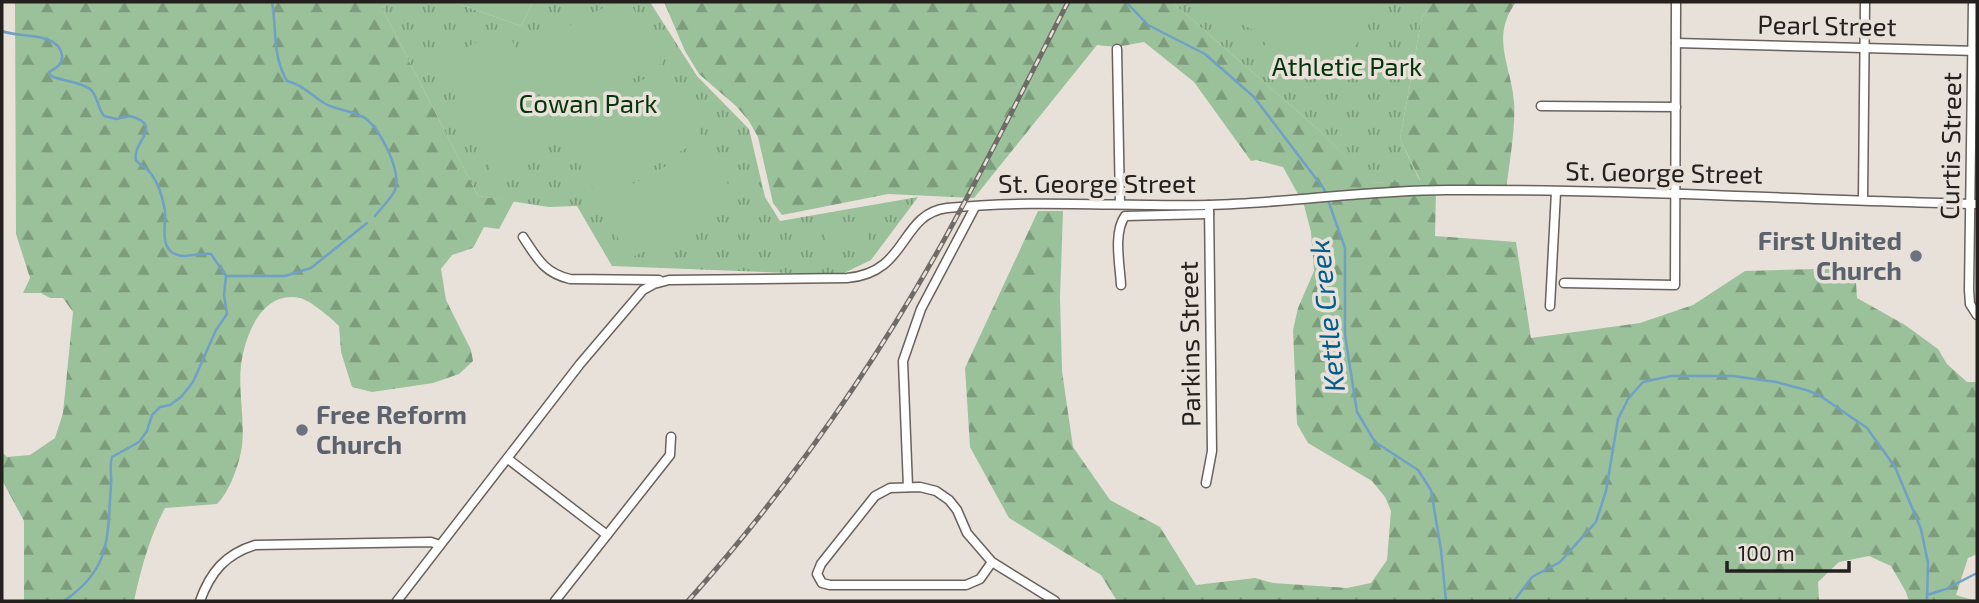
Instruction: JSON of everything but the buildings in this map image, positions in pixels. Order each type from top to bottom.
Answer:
[{"type":"street","points":[[1564,283],[1675,285],[1676,2]]},
{"type":"street","points":[[1863,199],[1864,2]]},
{"type":"street","name":"Curtis Street","points":[[1973,2],[1974,204],[1969,290],[1970,304],[1977,315]]},
{"type":"street","name":"Pearl Street","points":[[1676,43],[1975,51]]},
{"type":"street","points":[[1117,48],[1120,204]]},
{"type":"street","points":[[1541,106],[1676,107]]},
{"type":"street","name":"St. George Street","points":[[397,601],[634,298],[654,284],[669,280],[847,278],[866,275],[889,262],[918,222],[927,215],[944,209],[975,206],[1120,204],[1209,209],[1443,190],[1974,204]]},
{"type":"street","points":[[1550,306],[1556,192]]},
{"type":"street","points":[[908,487],[903,361],[921,309],[975,206]]},
{"type":"street","points":[[1121,285],[1120,223],[1125,216],[1209,209]]},
{"type":"street","name":"Parkins Street","points":[[1206,483],[1212,451],[1209,209]]},
{"type":"street","points":[[523,237],[549,272],[559,277],[669,280]]},
{"type":"street","points":[[555,601],[670,455],[671,437]]},
{"type":"street","points":[[508,458],[607,536]]},
{"type":"street","points":[[992,562],[980,579],[966,585],[830,585],[822,583],[817,574],[819,567],[869,502],[890,488],[928,488],[949,500],[975,544],[992,562],[1055,601]]},
{"type":"street","points":[[200,601],[209,579],[220,565],[238,551],[255,545],[431,542],[440,545]]},
{"type":"green space","points":[[15,2],[391,2],[382,8],[478,196],[514,201],[499,229],[484,227],[473,248],[452,255],[441,269],[446,300],[471,350],[473,361],[459,374],[433,383],[372,392],[352,387],[341,352],[339,326],[315,306],[300,298],[287,297],[266,308],[251,329],[243,353],[240,375],[242,446],[230,485],[217,504],[165,508],[146,554],[134,601],[24,601],[24,521],[2,480],[2,452],[7,457],[30,455],[55,438],[63,413],[73,312],[63,298],[50,298],[41,293],[23,293],[30,278],[16,234]]},
{"type":"green space","name":"Cowan Park","points":[[391,2],[453,2],[521,26],[533,2],[650,2],[697,76],[749,129],[765,197],[780,221],[918,197],[871,260],[840,275],[612,266],[577,206],[549,207],[478,196],[382,8]]},
{"type":"green space","points":[[453,2],[533,2],[521,26]]},
{"type":"green space","points":[[614,2],[630,2],[663,63],[557,119],[521,51]]},
{"type":"green space","points":[[664,2],[1172,2],[1321,132],[1372,183],[1420,180],[1400,139],[1422,17],[1433,2],[1516,2],[1508,15],[1503,39],[1514,102],[1506,190],[1436,190],[1435,236],[1516,242],[1531,338],[1640,323],[1693,305],[1745,271],[1855,268],[1857,298],[1905,325],[1938,349],[1947,364],[1967,382],[1977,382],[1977,554],[1968,558],[1956,595],[1976,601],[1909,601],[1891,566],[1869,556],[1839,562],[1818,582],[1819,601],[1117,601],[1101,575],[1009,518],[970,447],[965,368],[1038,211],[1063,211],[1060,298],[1062,371],[1073,447],[1110,500],[1160,527],[1196,585],[1255,578],[1273,583],[1347,588],[1371,583],[1387,560],[1391,511],[1385,497],[1372,481],[1308,443],[1297,424],[1293,330],[1298,308],[1314,271],[1311,232],[1304,205],[1283,167],[1251,161],[1194,82],[1144,42],[1116,47],[1097,45],[974,198],[888,194],[782,215],[773,203],[758,137],[736,106],[699,74],[685,51]]},
{"type":"green space","name":"Athletic Park","points":[[1172,2],[1433,2],[1422,17],[1400,139],[1420,181],[1371,183],[1321,132]]},
{"type":"green space","points":[[1201,2],[1284,2],[1266,37]]},
{"type":"green space","points":[[1288,2],[1380,2],[1333,87],[1263,48]]},
{"type":"green space","points":[[506,28],[559,140],[492,172],[438,61]]},
{"type":"green space","points":[[664,68],[703,139],[598,197],[559,126]]},
{"type":"green space","points":[[707,144],[737,201],[629,259],[599,202]]},
{"type":"green space","points":[[867,221],[869,250],[826,251],[825,223]]},
{"type":"waterway","points":[[272,2],[277,52],[287,81],[329,106],[365,118],[383,140],[393,162],[396,182],[395,190],[375,216]]},
{"type":"waterway","name":"Kettle Creek","points":[[1126,2],[1148,25],[1205,54],[1254,97],[1324,189],[1345,248],[1345,335],[1357,412],[1375,442],[1418,470],[1431,490],[1446,601]]},
{"type":"waterway","points":[[2,31],[53,42],[59,47],[62,58],[58,66],[49,72],[51,76],[89,88],[104,116],[116,119],[130,116],[145,124],[145,135],[138,147],[136,160],[157,183],[165,211],[166,245],[177,255],[211,254],[226,276],[224,295],[227,314],[216,330],[193,382],[181,397],[170,405],[160,407],[152,415],[147,431],[139,442],[112,457],[109,521],[104,551],[91,576],[64,601]]},
{"type":"waterway","points":[[226,276],[285,276],[311,268],[367,223]]},
{"type":"waterway","name":"Kettle Creek","points":[[1514,601],[1532,577],[1560,562],[1596,522],[1606,491],[1618,419],[1628,399],[1643,382],[1671,376],[1733,376],[1776,382],[1819,395],[1867,428],[1895,467],[1921,529],[1928,563],[1927,601]]},
{"type":"waterway","points":[[1927,595],[1946,589],[1977,573]]},
{"type":"railway","points":[[688,601],[789,478],[880,347],[952,225],[1068,2]]},
{"type":"place","name":"First United Church","points":[[1916,256]]},
{"type":"place","name":"Free Reform Church","points":[[302,430]]}]
